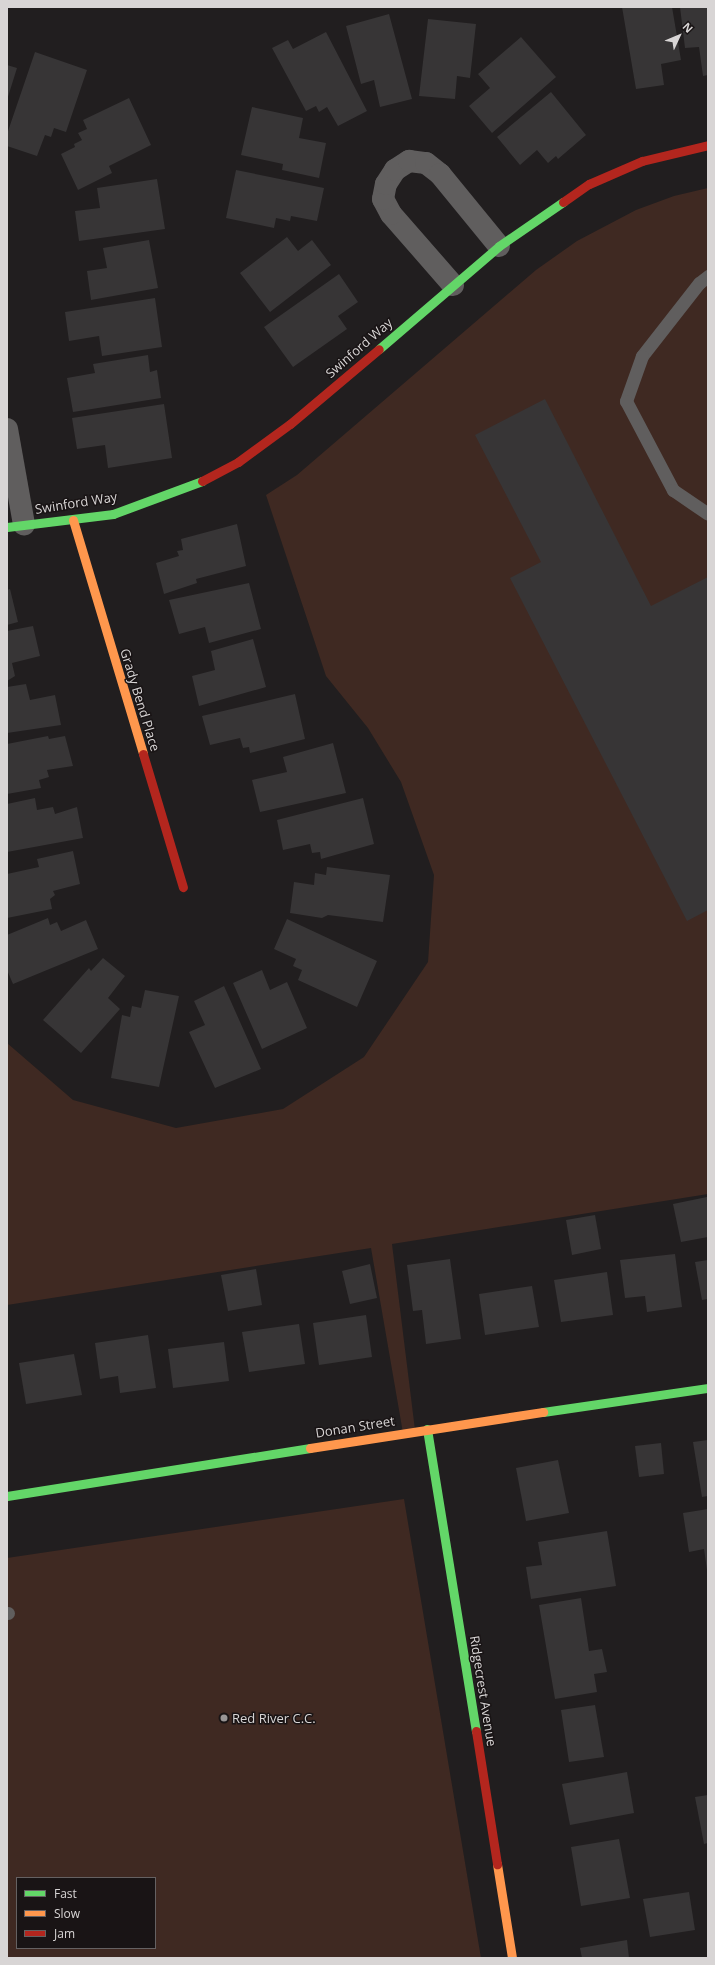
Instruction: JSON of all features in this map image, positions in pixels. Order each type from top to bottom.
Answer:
[{"type":"street","name":"Swinford Way","points":[[15,525],[73,520],[113,514],[189,487],[238,462],[290,424],[499,246],[589,184],[642,160],[708,145]]},
{"type":"street","points":[[453,284],[391,214],[383,199],[386,184],[395,170],[409,161],[426,163],[440,174],[499,246]]},
{"type":"street","points":[[7,429],[15,525]]},
{"type":"street","name":"Grady Bend Place","points":[[73,520],[183,887]]},
{"type":"street","name":"Donan Street","points":[[7,1496],[427,1429],[708,1388]]},
{"type":"street","name":"Ridgecrest Avenue","points":[[427,1429],[512,1958]]},
{"type":"lane","points":[[708,276],[699,283],[642,356],[626,401],[673,490],[708,514]]},
{"type":"shaded area","points":[[708,188],[708,1194],[392,1244],[415,1430],[403,1433],[371,1248],[7,1305],[7,1043],[73,1100],[176,1128],[283,1109],[364,1057],[428,962],[434,875],[401,782],[368,728],[326,676],[266,495],[297,475],[536,270],[577,241],[636,210],[674,196]]},
{"type":"shaded area","name":"Red River C.C.","points":[[404,1499],[481,1958],[7,1958],[7,1558]]},
{"type":"building","points":[[622,7],[672,7],[681,60],[661,64],[664,85],[636,89]]},
{"type":"building","points":[[680,7],[708,7],[708,75],[703,76],[699,47],[685,48]]},
{"type":"building","points":[[389,14],[412,99],[380,107],[374,80],[361,84],[346,26]]},
{"type":"building","points":[[428,19],[476,24],[470,78],[457,76],[455,99],[419,96]]},
{"type":"building","points":[[326,32],[367,111],[338,126],[327,107],[319,112],[316,106],[306,111],[272,48],[288,40],[293,49]]},
{"type":"building","points":[[521,37],[556,77],[492,133],[469,106],[490,88],[478,74]]},
{"type":"building","points":[[35,52],[87,70],[66,132],[54,128],[51,137],[45,135],[37,156],[7,146],[7,134]]},
{"type":"building","points":[[7,65],[17,68],[7,100]]},
{"type":"building","points":[[551,92],[586,135],[558,159],[556,156],[548,163],[537,150],[520,165],[497,137]]},
{"type":"building","points":[[129,98],[151,145],[109,166],[112,173],[78,190],[61,154],[75,147],[74,144],[82,140],[78,133],[87,129],[83,120]]},
{"type":"building","points":[[252,107],[303,118],[299,138],[326,143],[319,178],[282,170],[283,164],[241,155]]},
{"type":"building","points":[[236,170],[324,188],[317,221],[291,216],[290,221],[276,218],[274,228],[226,218]]},
{"type":"building","points":[[157,179],[165,229],[79,241],[75,211],[100,208],[97,188]]},
{"type":"building","points":[[287,237],[298,251],[312,240],[331,265],[270,312],[240,273]]},
{"type":"building","points":[[149,240],[158,288],[91,300],[87,271],[107,268],[103,248]]},
{"type":"building","points":[[339,274],[358,302],[338,316],[347,329],[293,367],[264,327]]},
{"type":"building","points":[[155,298],[162,347],[102,356],[99,336],[69,341],[65,312]]},
{"type":"building","points":[[148,355],[150,372],[157,370],[161,398],[73,412],[67,378],[95,373],[93,364]]},
{"type":"building","points":[[545,399],[651,606],[708,577],[708,910],[687,921],[510,578],[541,562],[475,435]]},
{"type":"building","points":[[164,404],[172,458],[108,468],[105,445],[77,449],[72,418]]},
{"type":"building","points":[[237,524],[246,566],[196,579],[197,583],[164,594],[156,563],[179,556],[177,551],[183,550],[181,539]]},
{"type":"building","points":[[249,583],[261,629],[209,643],[205,627],[179,634],[169,600]]},
{"type":"building","points":[[10,589],[18,622],[7,625],[7,590]]},
{"type":"building","points":[[33,626],[40,656],[12,663],[15,676],[7,681],[7,631]]},
{"type":"building","points":[[253,639],[266,687],[199,706],[192,676],[215,670],[211,651]]},
{"type":"building","points":[[26,684],[30,700],[55,695],[61,725],[7,733],[7,687]]},
{"type":"building","points":[[295,694],[305,739],[250,753],[249,747],[243,748],[240,738],[210,745],[202,716]]},
{"type":"building","points":[[48,736],[49,739],[65,736],[73,766],[47,770],[49,777],[39,780],[41,788],[7,794],[7,744]]},
{"type":"building","points":[[333,743],[346,793],[260,812],[252,780],[287,772],[283,757]]},
{"type":"building","points":[[35,798],[37,810],[53,807],[55,814],[77,807],[83,838],[7,852],[7,804]]},
{"type":"building","points":[[363,798],[374,844],[321,859],[320,852],[312,853],[310,844],[283,850],[277,820]]},
{"type":"building","points":[[73,851],[80,884],[53,891],[55,895],[50,899],[52,909],[7,918],[7,874],[39,867],[37,859]]},
{"type":"building","points":[[327,867],[390,875],[383,922],[328,915],[322,918],[290,913],[294,882],[314,885],[315,873],[326,875]]},
{"type":"building","points":[[48,918],[50,925],[57,922],[61,931],[86,920],[98,949],[13,984],[7,970],[7,935]]},
{"type":"building","points":[[287,919],[377,961],[357,1007],[298,980],[302,970],[293,966],[296,959],[274,949]]},
{"type":"building","points":[[103,958],[125,976],[108,998],[120,1009],[81,1053],[43,1020],[89,968],[91,971]]},
{"type":"building","points":[[262,970],[270,990],[287,982],[307,1028],[262,1049],[233,983]]},
{"type":"building","points":[[224,986],[261,1069],[215,1088],[189,1032],[205,1025],[194,1001]]},
{"type":"building","points":[[145,990],[179,996],[159,1087],[111,1078],[122,1015],[130,1017],[132,1006],[141,1008]]},
{"type":"building","points":[[707,1197],[708,1237],[681,1242],[673,1204]]},
{"type":"building","points":[[595,1215],[601,1249],[572,1255],[566,1220]]},
{"type":"building","points":[[675,1254],[682,1307],[647,1312],[645,1296],[625,1298],[620,1260]]},
{"type":"building","points":[[450,1259],[461,1339],[426,1344],[422,1310],[413,1311],[407,1265]]},
{"type":"building","points":[[708,1260],[708,1299],[702,1300],[695,1262]]},
{"type":"building","points":[[370,1264],[377,1298],[350,1304],[342,1271]]},
{"type":"building","points":[[256,1269],[262,1305],[228,1311],[221,1275]]},
{"type":"building","points":[[607,1272],[613,1315],[561,1322],[554,1280]]},
{"type":"building","points":[[532,1286],[539,1327],[485,1335],[479,1294]]},
{"type":"building","points":[[366,1315],[372,1357],[319,1365],[313,1323]]},
{"type":"building","points":[[299,1324],[305,1364],[249,1372],[242,1332]]},
{"type":"building","points":[[148,1335],[156,1388],[120,1393],[118,1376],[100,1379],[95,1343]]},
{"type":"building","points":[[224,1342],[229,1381],[173,1388],[168,1349]]},
{"type":"building","points":[[74,1354],[82,1395],[26,1404],[19,1363]]},
{"type":"building","points":[[708,1440],[708,1496],[702,1497],[693,1442]]},
{"type":"building","points":[[661,1443],[664,1474],[639,1477],[635,1446]]},
{"type":"building","points":[[558,1460],[569,1513],[526,1521],[516,1468]]},
{"type":"building","points":[[708,1509],[707,1570],[704,1549],[689,1552],[683,1513]]},
{"type":"building","points":[[607,1531],[616,1586],[531,1599],[526,1567],[542,1565],[538,1542]]},
{"type":"building","points":[[581,1598],[589,1651],[602,1649],[607,1672],[594,1674],[597,1692],[555,1699],[539,1605]]},
{"type":"building","points":[[595,1705],[604,1757],[569,1762],[561,1710]]},
{"type":"building","points":[[627,1772],[634,1813],[570,1825],[562,1784]]},
{"type":"building","points":[[708,1795],[708,1843],[704,1844],[695,1797]]},
{"type":"building","points":[[619,1839],[630,1898],[581,1906],[571,1847]]},
{"type":"building","points":[[689,1892],[695,1930],[650,1937],[643,1899]]},
{"type":"building","points":[[627,1940],[629,1958],[582,1958],[580,1948]]},
{"type":"traffic: fast","points":[[379,349],[499,246],[563,202]]},
{"type":"traffic: fast","points":[[7,527],[113,514],[202,481]]},
{"type":"traffic: fast","points":[[543,1412],[708,1388]]},
{"type":"traffic: fast","points":[[427,1429],[476,1731]]},
{"type":"traffic: fast","points":[[7,1496],[310,1448]]},
{"type":"traffic: slow","points":[[73,520],[143,754]]},
{"type":"traffic: slow","points":[[310,1448],[543,1412]]},
{"type":"traffic: slow","points":[[497,1864],[512,1958]]},
{"type":"traffic: jam","points":[[563,202],[589,184],[642,161],[708,145]]},
{"type":"traffic: jam","points":[[202,481],[238,462],[290,424],[379,349]]},
{"type":"traffic: jam","points":[[143,754],[183,887]]},
{"type":"traffic: jam","points":[[476,1731],[497,1864]]},
{"type":"place","name":"Red River C.C.","points":[[224,1718]]}]
